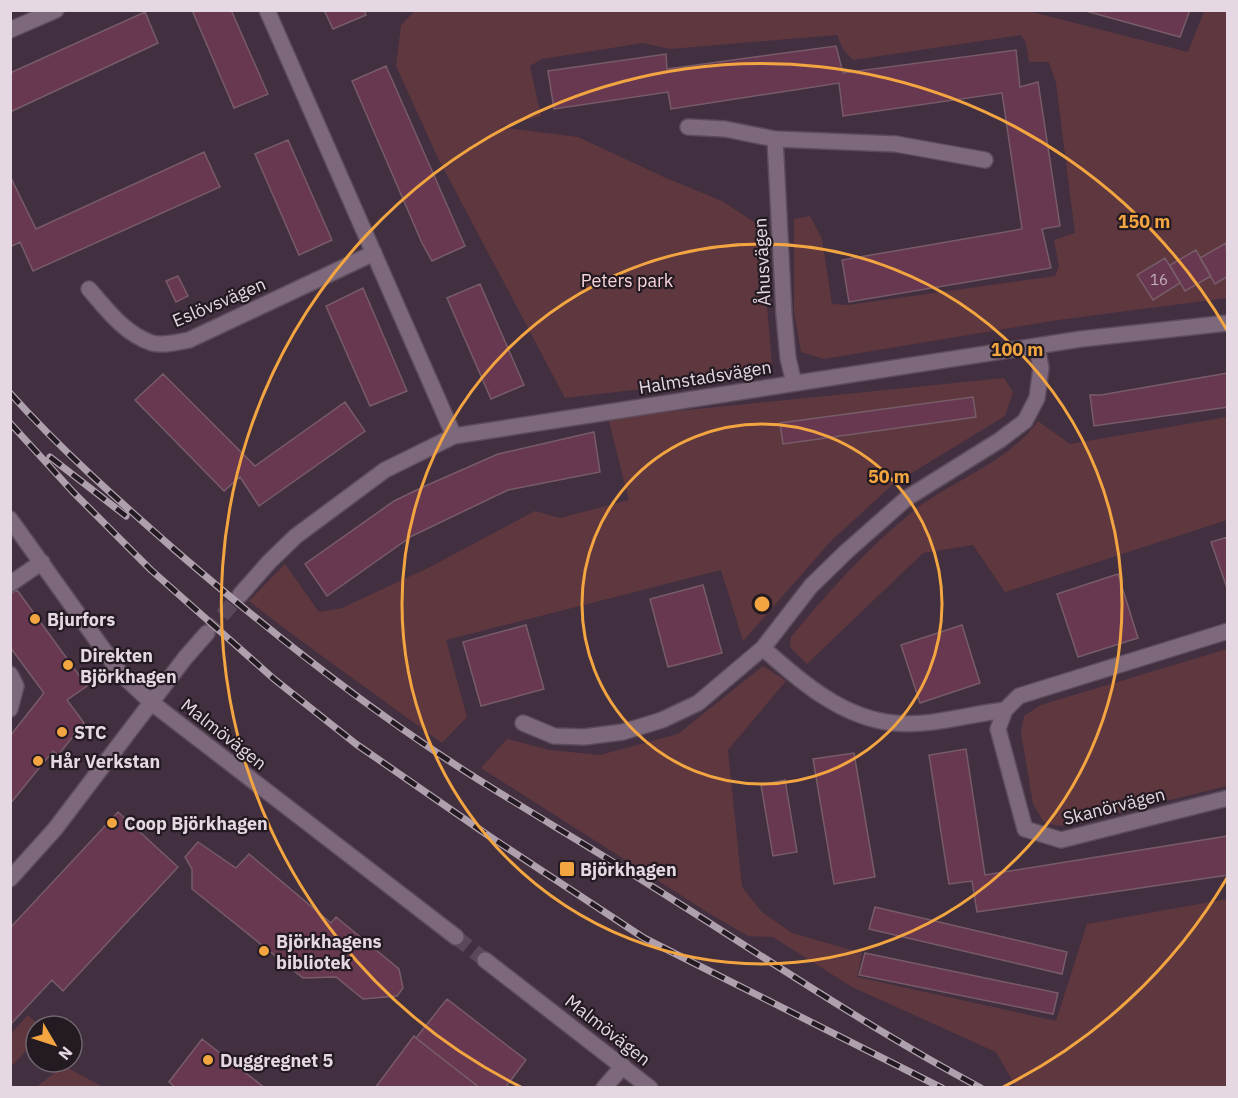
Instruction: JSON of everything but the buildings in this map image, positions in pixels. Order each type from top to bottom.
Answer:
[{"type":"street","points":[[10,30],[56,10]]},
{"type":"street","points":[[267,10],[454,436]]},
{"type":"street","points":[[688,127],[725,129],[775,139],[896,144],[985,160]]},
{"type":"street","name":"Åhusvägen","points":[[775,139],[784,315],[788,358],[794,383]]},
{"type":"street","name":"Eslövsvägen","points":[[89,289],[125,328],[153,343],[165,344],[189,340],[374,253]]},
{"type":"street","name":"Halmstadsvägen","points":[[240,595],[268,562],[296,536],[385,470],[454,436],[1081,339],[1227,322]]},
{"type":"street","points":[[523,723],[554,736],[584,737],[623,732],[662,720],[698,704],[763,648],[811,586],[846,551],[907,498],[1000,440],[1025,421],[1037,398],[1041,368],[1037,347]]},
{"type":"street","name":"Malmövägen","points":[[10,519],[121,674],[152,703],[456,937]]},
{"type":"street","points":[[10,584],[42,562]]},
{"type":"street","points":[[763,648],[802,683],[851,712],[894,723],[928,722],[1005,710],[1019,696],[1227,631]]},
{"type":"street","points":[[10,879],[55,829],[185,658],[207,633]]},
{"type":"street","points":[[10,674],[16,686],[10,709]]},
{"type":"street","name":"Skanörvägen","points":[[1005,710],[998,729],[1025,829],[1061,840],[1227,798]]},
{"type":"street","name":"Malmövägen","points":[[485,960],[650,1088]]},
{"type":"street","points":[[604,1088],[623,1066]]},
{"type":"green space","name":"Peters park","points":[[415,11],[1028,11],[1188,52],[1204,11],[1227,11],[1227,298],[1058,320],[824,359],[801,352],[794,311],[794,219],[810,216],[822,239],[832,304],[848,305],[1055,276],[1059,266],[1054,240],[1075,233],[1056,83],[1049,62],[1029,62],[1026,43],[1021,35],[853,60],[843,49],[837,35],[670,49],[643,43],[542,59],[530,66],[541,116],[499,127],[578,137],[722,201],[760,226],[772,364],[659,387],[565,398],[438,158],[396,66],[401,25]]},
{"type":"green space","points":[[1004,378],[1013,392],[1005,416],[892,485],[831,541],[743,641],[721,570],[446,640],[467,717],[442,743],[249,601],[285,564],[319,612],[342,608],[432,566],[535,511],[560,518],[629,500],[608,418]]},
{"type":"green space","points":[[1227,417],[1227,520],[1005,592],[973,545],[923,553],[807,664],[790,647],[791,637],[819,604],[895,526],[927,501],[996,460],[1026,435],[1038,421],[1070,444]]},
{"type":"green space","points":[[1227,649],[1227,786],[1065,826],[1043,821],[1033,804],[1021,732],[1024,716],[1041,705]]},
{"type":"green space","points":[[763,666],[786,681],[728,750],[742,887],[762,912],[792,933],[862,953],[857,977],[1056,1021],[1087,924],[1227,899],[1227,1087],[1016,1087],[996,1052],[852,987],[773,937],[748,936],[481,768],[507,739],[550,750],[600,755],[678,734]]},
{"type":"green space","points":[[24,1019],[24,1053],[11,1067],[11,1034]]},
{"type":"green space","points":[[53,1074],[79,1074],[103,1087],[36,1087]]},
{"type":"tunnel","points":[[207,633],[240,595]]},
{"type":"tunnel","points":[[456,937],[485,960]]},
{"type":"railway","points":[[10,393],[70,455],[176,551],[342,686],[471,775],[850,1012],[981,1088]]},
{"type":"railway","points":[[10,423],[73,492],[151,570],[274,679],[356,744],[489,836],[644,938],[942,1088]]},
{"type":"railway","points":[[50,457],[126,516]]},
{"type":"place","name":"Bjurfors","points":[[35,619]]},
{"type":"place","name":"Direkten Björkhagen","points":[[68,665]]},
{"type":"place","name":"STC","points":[[62,732]]},
{"type":"place","name":"Hår Verkstan","points":[[38,761]]},
{"type":"place","name":"Coop Björkhagen","points":[[112,823]]},
{"type":"place","name":"Björkhagen","points":[[567,869]]},
{"type":"place","name":"Björkhagens bibliotek","points":[[264,951]]},
{"type":"place","name":"Duggregnet 5","points":[[208,1060]]}]
